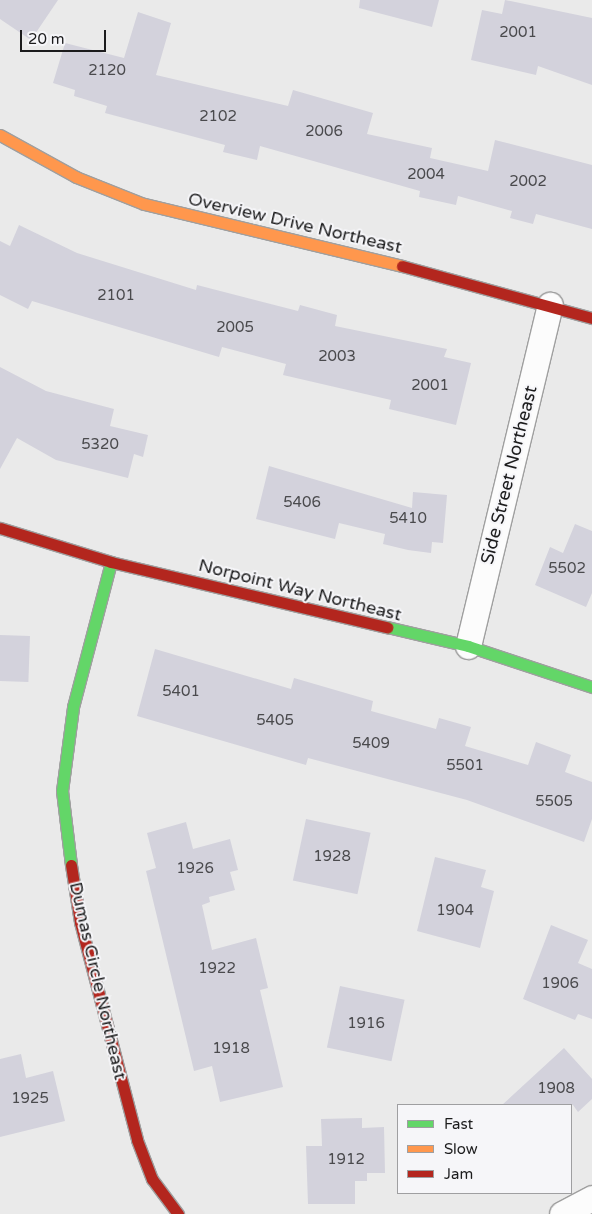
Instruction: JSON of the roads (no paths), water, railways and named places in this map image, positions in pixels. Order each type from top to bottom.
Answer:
[{"type":"street","name":"Overview Drive Northeast","points":[[0,134],[76,177],[144,204],[550,304],[592,318]]},
{"type":"street","name":"Side Street Northeast","points":[[468,646],[550,304]]},
{"type":"street","name":"Norpoint Way Northeast","points":[[0,528],[111,562],[468,646],[592,687]]},
{"type":"street","name":"Dumas Circle Northeast","points":[[111,562],[73,707],[62,792],[65,828],[80,922],[136,1140],[152,1179],[178,1214]]},
{"type":"street","points":[[562,1214],[592,1198]]}]
